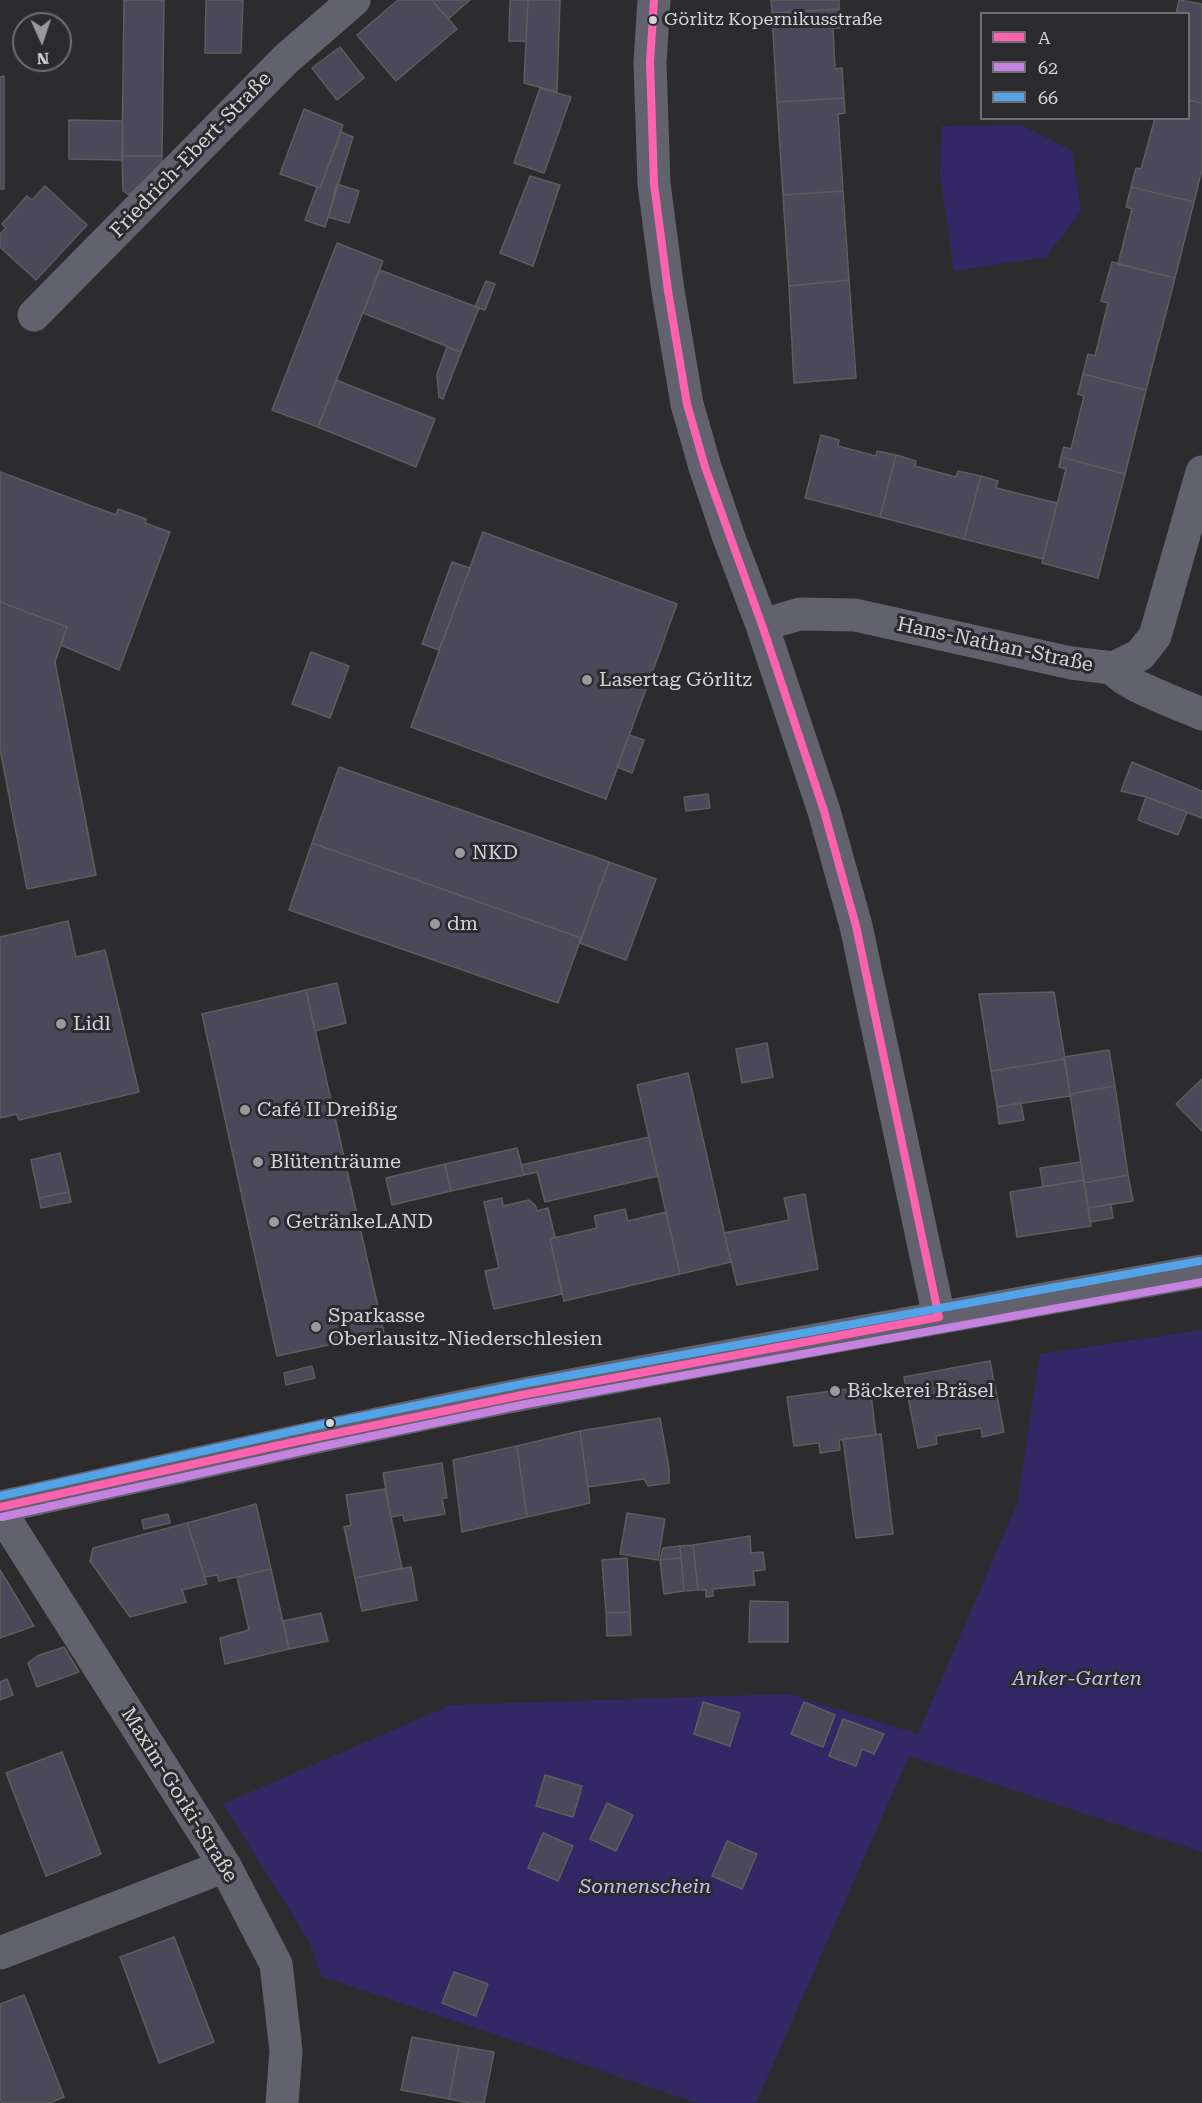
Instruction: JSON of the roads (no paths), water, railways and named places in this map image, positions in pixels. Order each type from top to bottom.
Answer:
[{"type":"street","name":"Friedrich-Ebert-Straße","points":[[34,315],[286,58],[354,0]]},
{"type":"street","points":[[654,0],[650,62],[654,184],[668,291],[687,404],[728,535],[762,625],[824,811],[856,926],[939,1317]]},
{"type":"street","name":"Hans-Nathan-Straße","points":[[762,625],[800,614],[855,615],[1071,663],[1113,668],[1140,656],[1155,636],[1202,471]]},
{"type":"street","points":[[1113,668],[1116,674],[1130,683],[1202,714]]},
{"type":"street","points":[[0,1509],[277,1446],[522,1395],[939,1317],[1202,1271]]},
{"type":"street","name":"Maxim-Gorki-Straße","points":[[0,1509],[225,1866],[276,1964],[286,2051],[282,2103]]},
{"type":"street","points":[[0,1953],[225,1866]]},
{"type":"place","name":"Görlitz Kopernikusstraße","points":[[653,20]]},
{"type":"place","name":"Lasertag Görlitz","points":[[587,680]]},
{"type":"place","name":"NKD","points":[[460,853]]},
{"type":"place","name":"dm","points":[[435,924]]},
{"type":"place","name":"Lidl","points":[[61,1024]]},
{"type":"place","name":"Café II Dreißig","points":[[245,1110]]},
{"type":"place","name":"Blütenträume","points":[[258,1162]]},
{"type":"place","name":"GetränkeLAND","points":[[274,1222]]},
{"type":"place","name":"Sparkasse Oberlausitz-Niederschlesien","points":[[316,1327]]},
{"type":"place","name":"Bäckerei Bräsel","points":[[835,1391]]},
{"type":"park label","name":"Anker-Garten","points":[[1077,1679]]},
{"type":"park label","name":"Sonnenschein","points":[[645,1887]]}]
